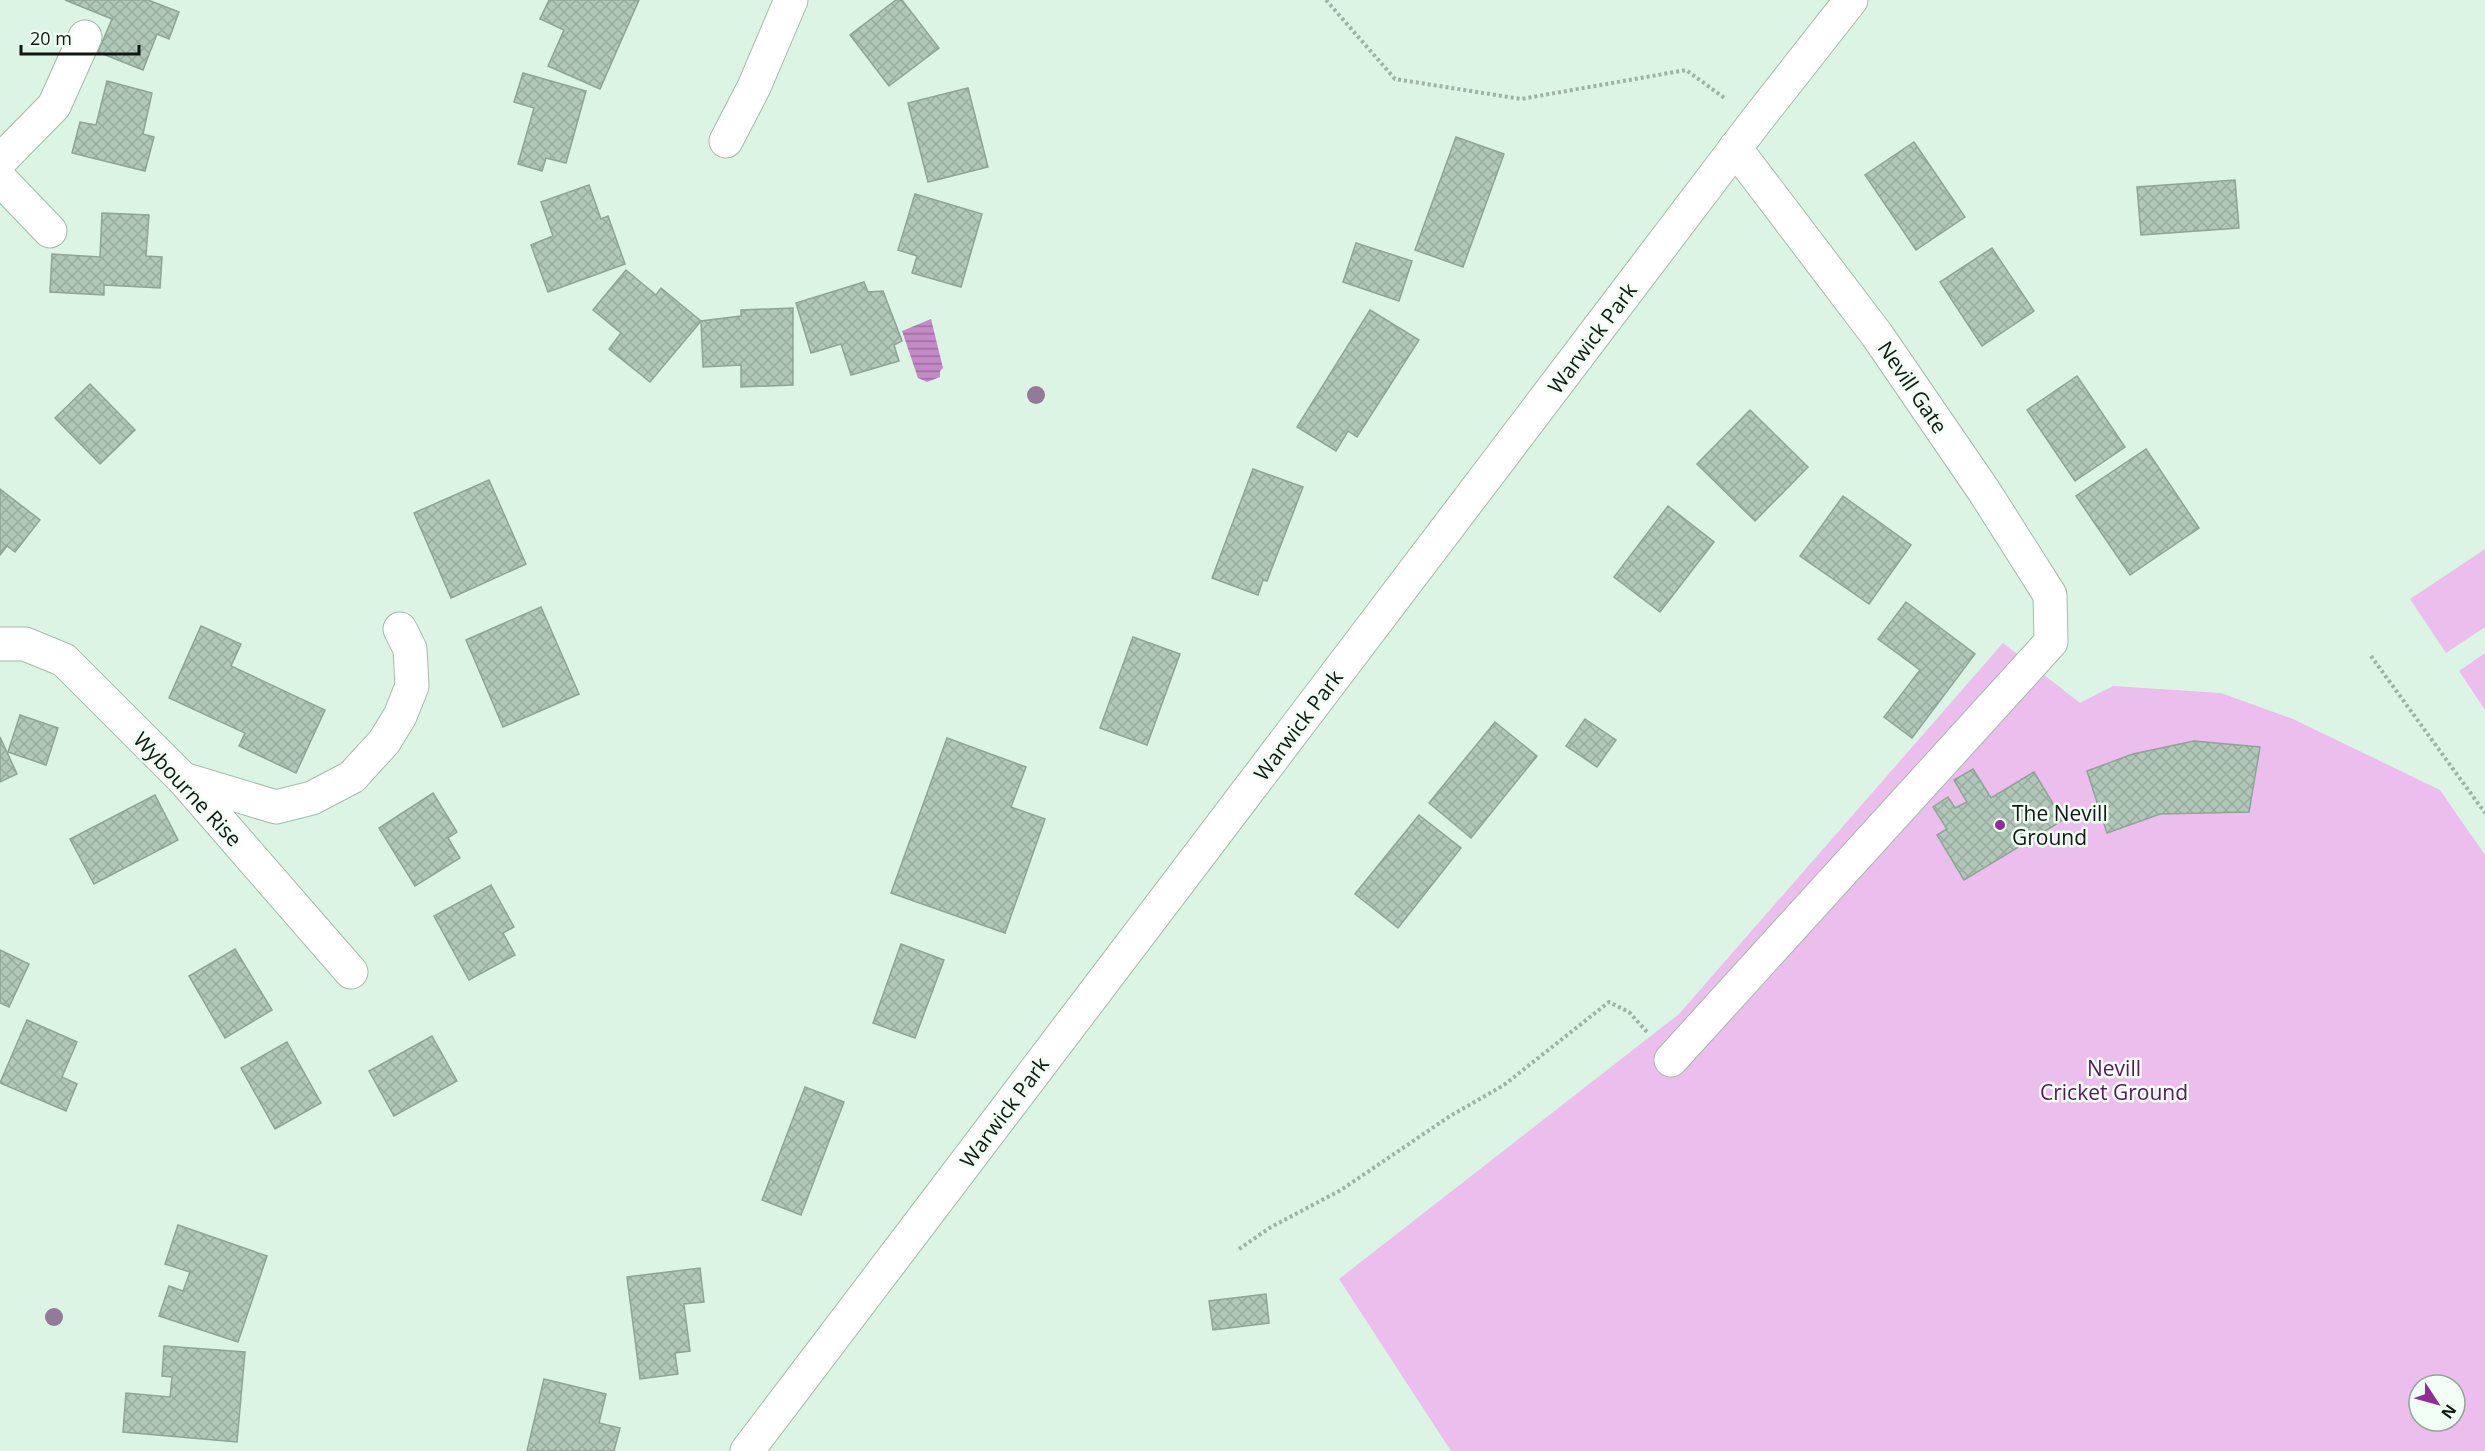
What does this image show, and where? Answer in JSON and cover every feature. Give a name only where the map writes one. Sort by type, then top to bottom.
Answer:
[{"type":"street","points":[[726,141],[754,87],[791,0]]},
{"type":"street","name":"Warwick Park","points":[[747,1451],[1735,148],[1851,0]]},
{"type":"street","points":[[0,160],[54,106],[85,37]]},
{"type":"street","name":"Nevill Gate","points":[[1671,1060],[2051,642],[2050,596],[2002,520],[1877,335],[1735,148]]},
{"type":"street","points":[[0,178],[50,231]]},
{"type":"street","points":[[183,779],[276,807],[312,798],[352,777],[384,742],[400,716],[412,686],[410,649],[400,629]]},
{"type":"street","name":"Wybourne Rise","points":[[0,644],[25,644],[64,660],[183,779],[351,972]]},
{"type":"path","points":[[1326,0],[1395,79],[1521,99],[1686,70],[1756,121]]},
{"type":"path","points":[[2371,656],[2485,813]]},
{"type":"path","points":[[1239,1249],[1271,1227],[1341,1190],[1450,1116],[1504,1085],[1608,1002],[1629,1012],[1671,1060]]},
{"type":"green space","points":[[2485,549],[2485,627],[2446,653],[2410,599]]},
{"type":"green space","name":"Nevill Cricket Ground","points":[[2003,643],[2080,703],[2113,686],[2221,693],[2293,719],[2440,790],[2485,855],[2485,1451],[1451,1451],[1339,1279],[1679,1014]]},
{"type":"green space","points":[[2485,653],[2485,710],[2459,671]]},
{"type":"shaded area","points":[[931,319],[943,368],[940,371],[940,377],[927,382],[918,378],[902,331]]},
{"type":"building","points":[[65,0],[148,0],[179,12],[169,39],[157,34],[143,70],[98,52],[112,19]]},
{"type":"building","points":[[549,0],[639,0],[600,89],[548,66],[564,30],[540,19]]},
{"type":"building","points":[[896,0],[902,0],[939,48],[889,86],[850,35]]},
{"type":"building","points":[[523,73],[586,91],[566,163],[546,158],[542,171],[518,164],[534,108],[514,102]]},
{"type":"building","points":[[107,81],[152,93],[143,134],[154,137],[145,171],[72,153],[80,122],[96,125]]},
{"type":"building","points":[[968,88],[988,167],[928,182],[908,103]]},
{"type":"building","points":[[1456,137],[1504,154],[1463,267],[1415,250]]},
{"type":"building","points":[[1914,142],[1965,217],[1916,250],[1865,175]]},
{"type":"building","points":[[2235,180],[2239,228],[2141,235],[2137,187]]},
{"type":"building","points":[[589,185],[601,219],[608,216],[625,264],[548,292],[531,245],[553,236],[541,202]]},
{"type":"building","points":[[915,194],[982,214],[961,287],[912,273],[917,256],[898,250]]},
{"type":"building","points":[[102,213],[149,215],[146,256],[162,257],[160,288],[104,285],[104,295],[50,292],[52,254],[100,257]]},
{"type":"building","points":[[1356,243],[1412,261],[1399,301],[1343,282]]},
{"type":"building","points":[[1992,248],[2034,311],[1982,346],[1940,282]]},
{"type":"building","points":[[626,270],[656,295],[661,288],[701,321],[650,382],[609,349],[621,333],[593,310]]},
{"type":"building","points":[[864,282],[868,292],[883,291],[902,341],[894,345],[899,361],[851,375],[841,344],[811,353],[796,303]]},
{"type":"building","points":[[793,308],[793,385],[741,387],[741,365],[703,367],[701,321],[741,316],[741,310]]},
{"type":"building","points":[[1370,310],[1419,340],[1357,437],[1348,431],[1336,451],[1297,427]]},
{"type":"building","points":[[2077,376],[2125,447],[2075,481],[2027,410]]},
{"type":"building","points":[[90,384],[135,430],[100,464],[55,418]]},
{"type":"building","points":[[1750,410],[1808,467],[1755,521],[1697,464]]},
{"type":"building","points":[[2146,449],[2199,528],[2130,575],[2076,496]]},
{"type":"building","points":[[1253,469],[1303,487],[1267,581],[1263,580],[1258,595],[1212,578]]},
{"type":"building","points":[[489,480],[526,564],[451,598],[414,513]]},
{"type":"building","points":[[0,489],[40,520],[15,552],[7,546],[0,555]]},
{"type":"building","points":[[1843,496],[1911,545],[1869,604],[1800,556]]},
{"type":"building","points":[[1668,506],[1714,542],[1660,612],[1614,577]]},
{"type":"building","points":[[1906,602],[1975,654],[1912,738],[1884,717],[1920,670],[1878,639]]},
{"type":"building","points":[[541,607],[579,694],[503,727],[466,640]]},
{"type":"building","points":[[201,626],[241,644],[231,666],[325,710],[296,773],[239,746],[245,733],[169,698]]},
{"type":"building","points":[[1133,637],[1180,654],[1147,745],[1100,728]]},
{"type":"building","points":[[20,715],[58,728],[46,765],[8,752]]},
{"type":"building","points":[[1585,719],[1616,740],[1597,767],[1566,746]]},
{"type":"building","points":[[1495,722],[1537,756],[1471,838],[1429,803]]},
{"type":"building","points":[[0,737],[17,774],[0,782]]},
{"type":"building","points":[[947,738],[1026,767],[1011,807],[1045,819],[1005,933],[891,893]]},
{"type":"building","points":[[2194,741],[2260,747],[2249,812],[2160,814],[2107,833],[2087,771],[2133,754]]},
{"type":"building","name":"The Nevill Ground","points":[[1973,769],[1991,798],[2034,772],[2063,820],[1964,880],[1937,835],[1947,829],[1933,807],[1948,797],[1955,808],[1967,802],[1954,780]]},
{"type":"building","points":[[433,793],[457,832],[448,838],[460,858],[415,886],[379,828]]},
{"type":"building","points":[[155,795],[178,840],[94,884],[70,839]]},
{"type":"building","points":[[1419,815],[1461,848],[1398,928],[1355,894]]},
{"type":"building","points":[[491,885],[514,927],[503,933],[515,955],[469,980],[434,916]]},
{"type":"building","points":[[901,944],[944,960],[915,1038],[873,1023]]},
{"type":"building","points":[[235,949],[272,1010],[225,1038],[189,976]]},
{"type":"building","points":[[0,950],[29,964],[9,1007],[0,1003]]},
{"type":"building","points":[[27,1020],[77,1042],[62,1077],[77,1084],[66,1111],[0,1083]]},
{"type":"building","points":[[432,1036],[457,1081],[394,1116],[369,1071]]},
{"type":"building","points":[[287,1042],[321,1103],[275,1129],[241,1068]]},
{"type":"building","points":[[805,1087],[844,1102],[801,1215],[762,1200]]},
{"type":"building","points":[[178,1225],[267,1256],[238,1342],[159,1316],[169,1286],[183,1291],[190,1272],[165,1264]]},
{"type":"building","points":[[700,1268],[704,1302],[684,1304],[690,1351],[675,1353],[678,1374],[640,1379],[627,1277]]},
{"type":"building","points":[[1266,1294],[1269,1323],[1213,1330],[1209,1301]]},
{"type":"building","points":[[164,1346],[245,1352],[237,1442],[123,1432],[126,1393],[170,1397],[172,1377],[162,1376]]},
{"type":"building","points":[[544,1379],[606,1394],[599,1423],[620,1428],[614,1451],[527,1451]]},
{"type":"place","name":"The Nevill Ground","points":[[2000,825]]}]
